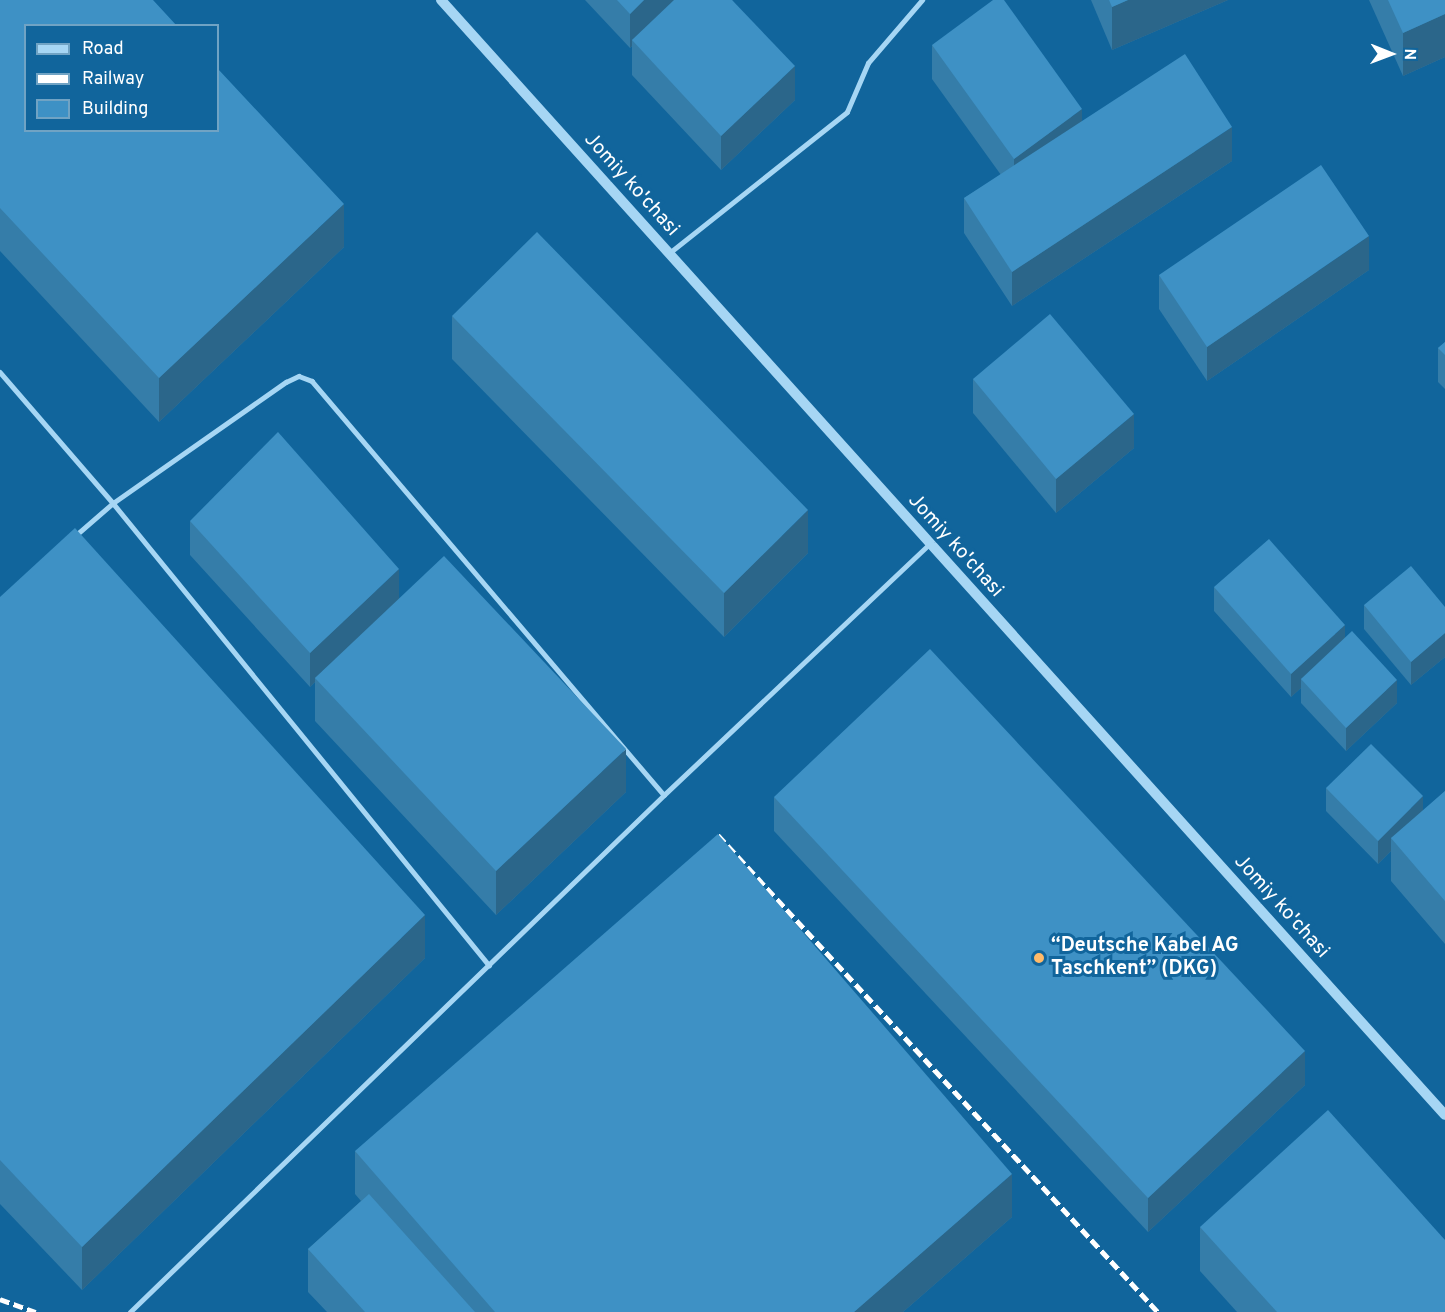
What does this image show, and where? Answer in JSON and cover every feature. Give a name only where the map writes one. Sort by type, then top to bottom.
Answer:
[{"type":"street","name":"Jomiy ko'chasi","points":[[441,0],[1445,1115]]},
{"type":"lane","points":[[668,254],[848,112],[868,63],[921,0]]},
{"type":"lane","points":[[0,372],[113,503],[489,965]]},
{"type":"lane","points":[[69,540],[113,503],[286,382],[299,376],[312,381],[664,795]]},
{"type":"lane","points":[[130,1312],[664,795],[929,544]]},
{"type":"building","points":[[0,0],[153,0],[175,24],[24,24],[24,132],[219,132],[219,70],[344,204],[159,378],[0,208]]},
{"type":"building","points":[[617,0],[644,0],[630,14]]},
{"type":"building","points":[[674,0],[732,0],[795,66],[721,136],[632,40]]},
{"type":"building","points":[[993,0],[1004,0],[1082,109],[1014,159],[932,45]]},
{"type":"building","points":[[1109,0],[1128,0],[1112,7]]},
{"type":"building","points":[[1388,0],[1445,0],[1445,14],[1403,33]]},
{"type":"building","points":[[1185,54],[1232,127],[1012,272],[964,198]]},
{"type":"building","points":[[1321,165],[1369,236],[1207,347],[1159,275]]},
{"type":"building","points":[[537,232],[808,510],[724,593],[452,316]]},
{"type":"building","points":[[1050,314],[1134,414],[1056,479],[973,379]]},
{"type":"building","points":[[1445,342],[1445,355],[1438,348]]},
{"type":"building","points":[[278,432],[399,569],[310,653],[190,521]]},
{"type":"building","points":[[75,528],[425,915],[82,1247],[0,1160],[0,597]]},
{"type":"building","points":[[1269,539],[1345,625],[1291,674],[1214,587]]},
{"type":"building","points":[[444,556],[626,749],[496,871],[315,678]]},
{"type":"building","points":[[1411,566],[1445,607],[1445,633],[1411,662],[1364,605]]},
{"type":"building","points":[[1352,631],[1397,680],[1346,728],[1301,679]]},
{"type":"building","name":"“Deutsche Kabel AG Taschkent” (DKG)","points":[[930,649],[1305,1051],[1148,1198],[774,797]]},
{"type":"building","points":[[1371,744],[1423,796],[1378,841],[1326,788]]},
{"type":"building","points":[[1445,791],[1445,901],[1391,838]]},
{"type":"building","points":[[718,834],[1012,1174],[854,1312],[495,1312],[355,1151]]},
{"type":"building","points":[[1328,1110],[1445,1240],[1445,1312],[1277,1312],[1200,1227]]},
{"type":"building","points":[[369,1194],[475,1312],[365,1312],[308,1249]]},
{"type":"railway","points":[[718,835],[1158,1312]]},
{"type":"railway","points":[[0,1299],[36,1312]]},
{"type":"place","name":"“Deutsche Kabel AG Taschkent” (DKG)","points":[[1039,958]]}]
